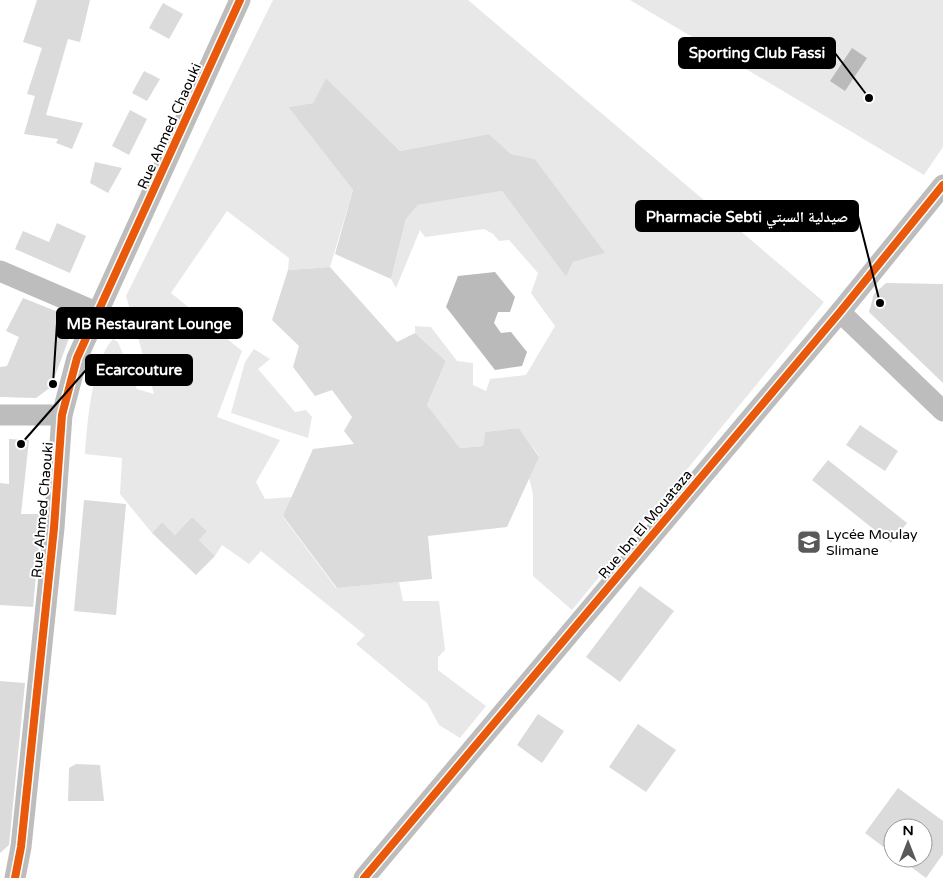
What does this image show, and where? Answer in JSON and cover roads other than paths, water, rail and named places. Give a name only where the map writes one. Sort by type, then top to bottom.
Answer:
[{"type":"street","name":"Rue Ahmed Chaouki","points":[[15,878],[22,841],[54,528],[62,415],[78,358],[240,0]]},
{"type":"street","name":"Rue Ibn El Mouataza","points":[[364,878],[840,312],[942,187]]},
{"type":"street","points":[[0,271],[98,313]]},
{"type":"street","points":[[840,312],[943,411]]},
{"type":"street","points":[[0,415],[62,415]]},
{"type":"street","name":"Rue Ahmed Chaouki","points":[[0,876],[22,841]]},
{"type":"street","points":[[22,841],[27,847],[29,878]]},
{"type":"place","name":"Sporting Club Fassi","points":[[869,98]]},
{"type":"place","name":"Pharmacie Sebti صيدلية السبتي","points":[[880,303]]},
{"type":"place","name":"MB Restaurant Lounge","points":[[53,384]]},
{"type":"place","name":"Ecarcouture","points":[[21,444]]},
{"type":"place","name":"Lycée Moulay Slimane","points":[[809,542]]}]
